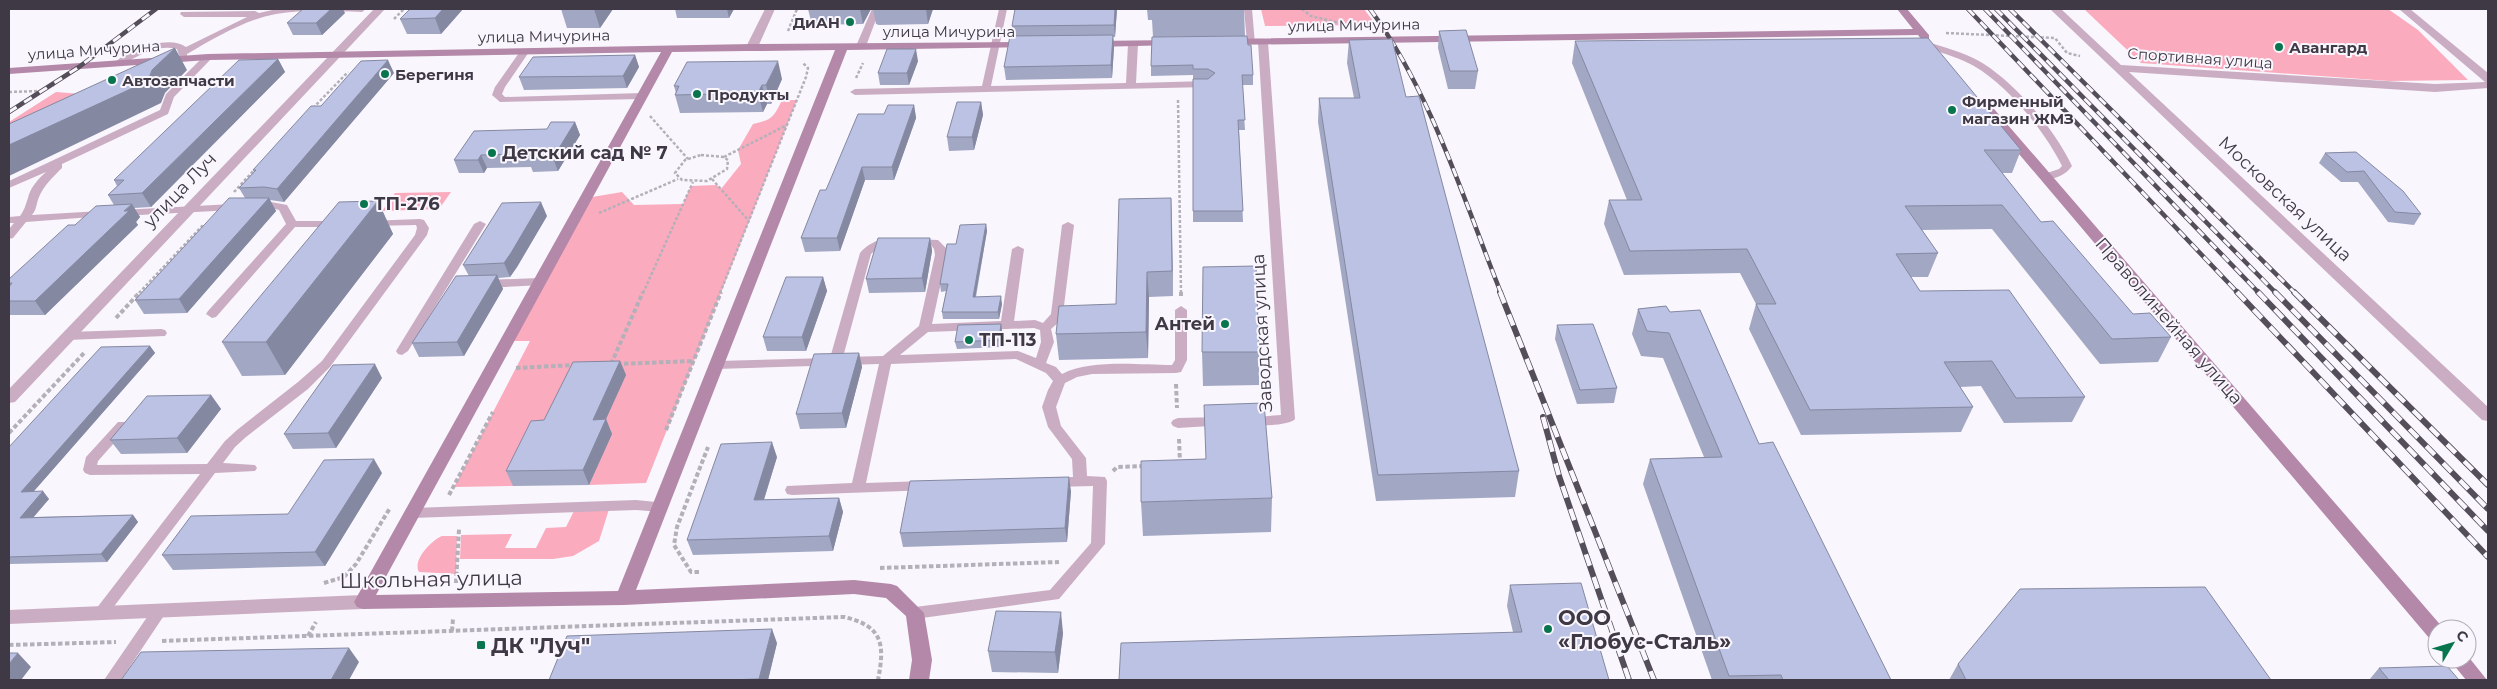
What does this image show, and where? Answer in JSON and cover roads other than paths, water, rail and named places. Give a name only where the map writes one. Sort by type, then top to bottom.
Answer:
[{"type":"main road","points":[[1902,9],[1946,62]]},
{"type":"main road","name":"улица Мичурина","points":[[1212,42],[1921,32]]},
{"type":"main road","points":[[1084,44],[1182,43]]},
{"type":"main road","name":"улица Мичурина","points":[[9,71],[119,63],[184,55],[208,57],[752,47],[1044,45]]},
{"type":"main road","points":[[624,598],[842,47]]},
{"type":"main road","points":[[363,602],[668,49]]},
{"type":"main road","name":"Праволинейная улица","points":[[1978,98],[2427,622]]},
{"type":"main road","name":"Школьная улица","points":[[363,602],[624,598],[854,587],[891,591],[915,614]]},
{"type":"main road","points":[[915,614],[922,660],[919,680]]},
{"type":"main road","points":[[2468,669],[2477,680]]},
{"type":"street","name":"улица Луч","points":[[9,398],[380,9]]},
{"type":"street","points":[[752,47],[770,9]]},
{"type":"street","name":"Московская улица","points":[[2055,9],[2488,416]]},
{"type":"street","points":[[2404,9],[2488,78]]},
{"type":"street","name":"Спортивная улица","points":[[2118,68],[2435,88],[2488,85]]},
{"type":"street","name":"Школьная улица","points":[[9,617],[363,602]]},
{"type":"lane","points":[[184,55],[244,21],[265,14],[284,10],[362,9]]},
{"type":"lane","points":[[861,46],[876,9]]},
{"type":"lane","points":[[986,88],[1003,9]]},
{"type":"lane","points":[[1248,9],[1257,42]]},
{"type":"lane","points":[[184,14],[265,14]]},
{"type":"lane","name":"Заводская улица","points":[[1178,423],[1288,419],[1257,42]]},
{"type":"lane","points":[[1131,85],[1133,44]]},
{"type":"lane","points":[[1934,48],[1973,61],[1995,75],[2054,142],[2067,166],[2063,171],[2045,177]]},
{"type":"lane","points":[[524,52],[500,87],[497,95],[503,100],[642,96]]},
{"type":"lane","points":[[9,185],[164,112],[169,96],[208,57]]},
{"type":"lane","points":[[853,88],[1208,84]]},
{"type":"lane","points":[[9,236],[32,208],[33,198],[42,181],[69,157]]},
{"type":"lane","points":[[9,220],[271,205],[283,207],[292,224]]},
{"type":"lane","points":[[101,613],[230,444],[254,422],[309,382],[326,364],[421,235],[423,228],[420,222],[292,224],[212,314]]},
{"type":"lane","points":[[402,351],[448,284],[480,224]]},
{"type":"lane","points":[[1045,328],[1055,319],[1057,314],[1068,225]]},
{"type":"lane","points":[[835,362],[866,253],[872,247],[883,243],[934,242],[940,248],[941,255],[925,328]]},
{"type":"lane","points":[[1007,325],[1018,249]]},
{"type":"lane","points":[[473,284],[540,282]]},
{"type":"lane","points":[[1080,481],[1079,458],[1055,427],[1049,407],[1054,390],[1060,380],[1074,373],[1092,370],[1176,369],[1180,360],[1181,310]]},
{"type":"lane","points":[[858,488],[886,360],[925,328],[1034,324],[1045,328],[1048,336],[1048,344],[1039,364]]},
{"type":"lane","points":[[68,336],[161,333]]},
{"type":"lane","points":[[717,365],[1018,355],[1051,370],[1060,380]]},
{"type":"lane","points":[[123,424],[91,460],[90,470],[250,468]]},
{"type":"lane","points":[[915,614],[1054,595],[1098,544],[1100,480],[1041,482]]},
{"type":"lane","points":[[792,490],[944,485]]},
{"type":"lane","points":[[413,513],[636,505],[660,506]]},
{"type":"lane","points":[[112,680],[159,611]]},
{"type":"railway","points":[[9,112],[79,67],[156,9]]},
{"type":"railway","points":[[1370,9],[1392,41],[1428,110],[1459,183],[1501,293]]},
{"type":"railway","points":[[1968,9],[2238,293]]},
{"type":"railway","points":[[1985,9],[2259,293]]},
{"type":"railway","points":[[1996,9],[2276,293]]},
{"type":"railway","points":[[2010,9],[2295,293]]},
{"type":"railway","points":[[1500,292],[1654,680]]},
{"type":"railway","points":[[2237,292],[2488,557]]},
{"type":"railway","points":[[2258,292],[2488,531]]},
{"type":"railway","points":[[2275,292],[2488,509]]},
{"type":"railway","points":[[2294,292],[2488,485]]},
{"type":"railway","points":[[1543,417],[1559,476],[1629,680]]},
{"type":"place","name":"ДиАН","points":[[850,22]]},
{"type":"place","name":"Авангард","points":[[2279,47]]},
{"type":"place","name":"Берегиня","points":[[385,74]]},
{"type":"place","name":"Автозапчасти","points":[[112,80]]},
{"type":"place","name":"Продукты","points":[[697,94]]},
{"type":"place","name":"Фирменный магазин ЖМЗ","points":[[1952,110]]},
{"type":"place","name":"Детский сад № 7","points":[[492,153]]},
{"type":"place","name":"ТП-276","points":[[364,204]]},
{"type":"place","name":"Антей","points":[[1225,324]]},
{"type":"place","name":"ТП-113","points":[[969,340]]},
{"type":"place","name":"ООО «Глобус-Сталь»","points":[[1548,629]]},
{"type":"place","name":"ДК \"Луч\"","points":[[481,645]]}]
